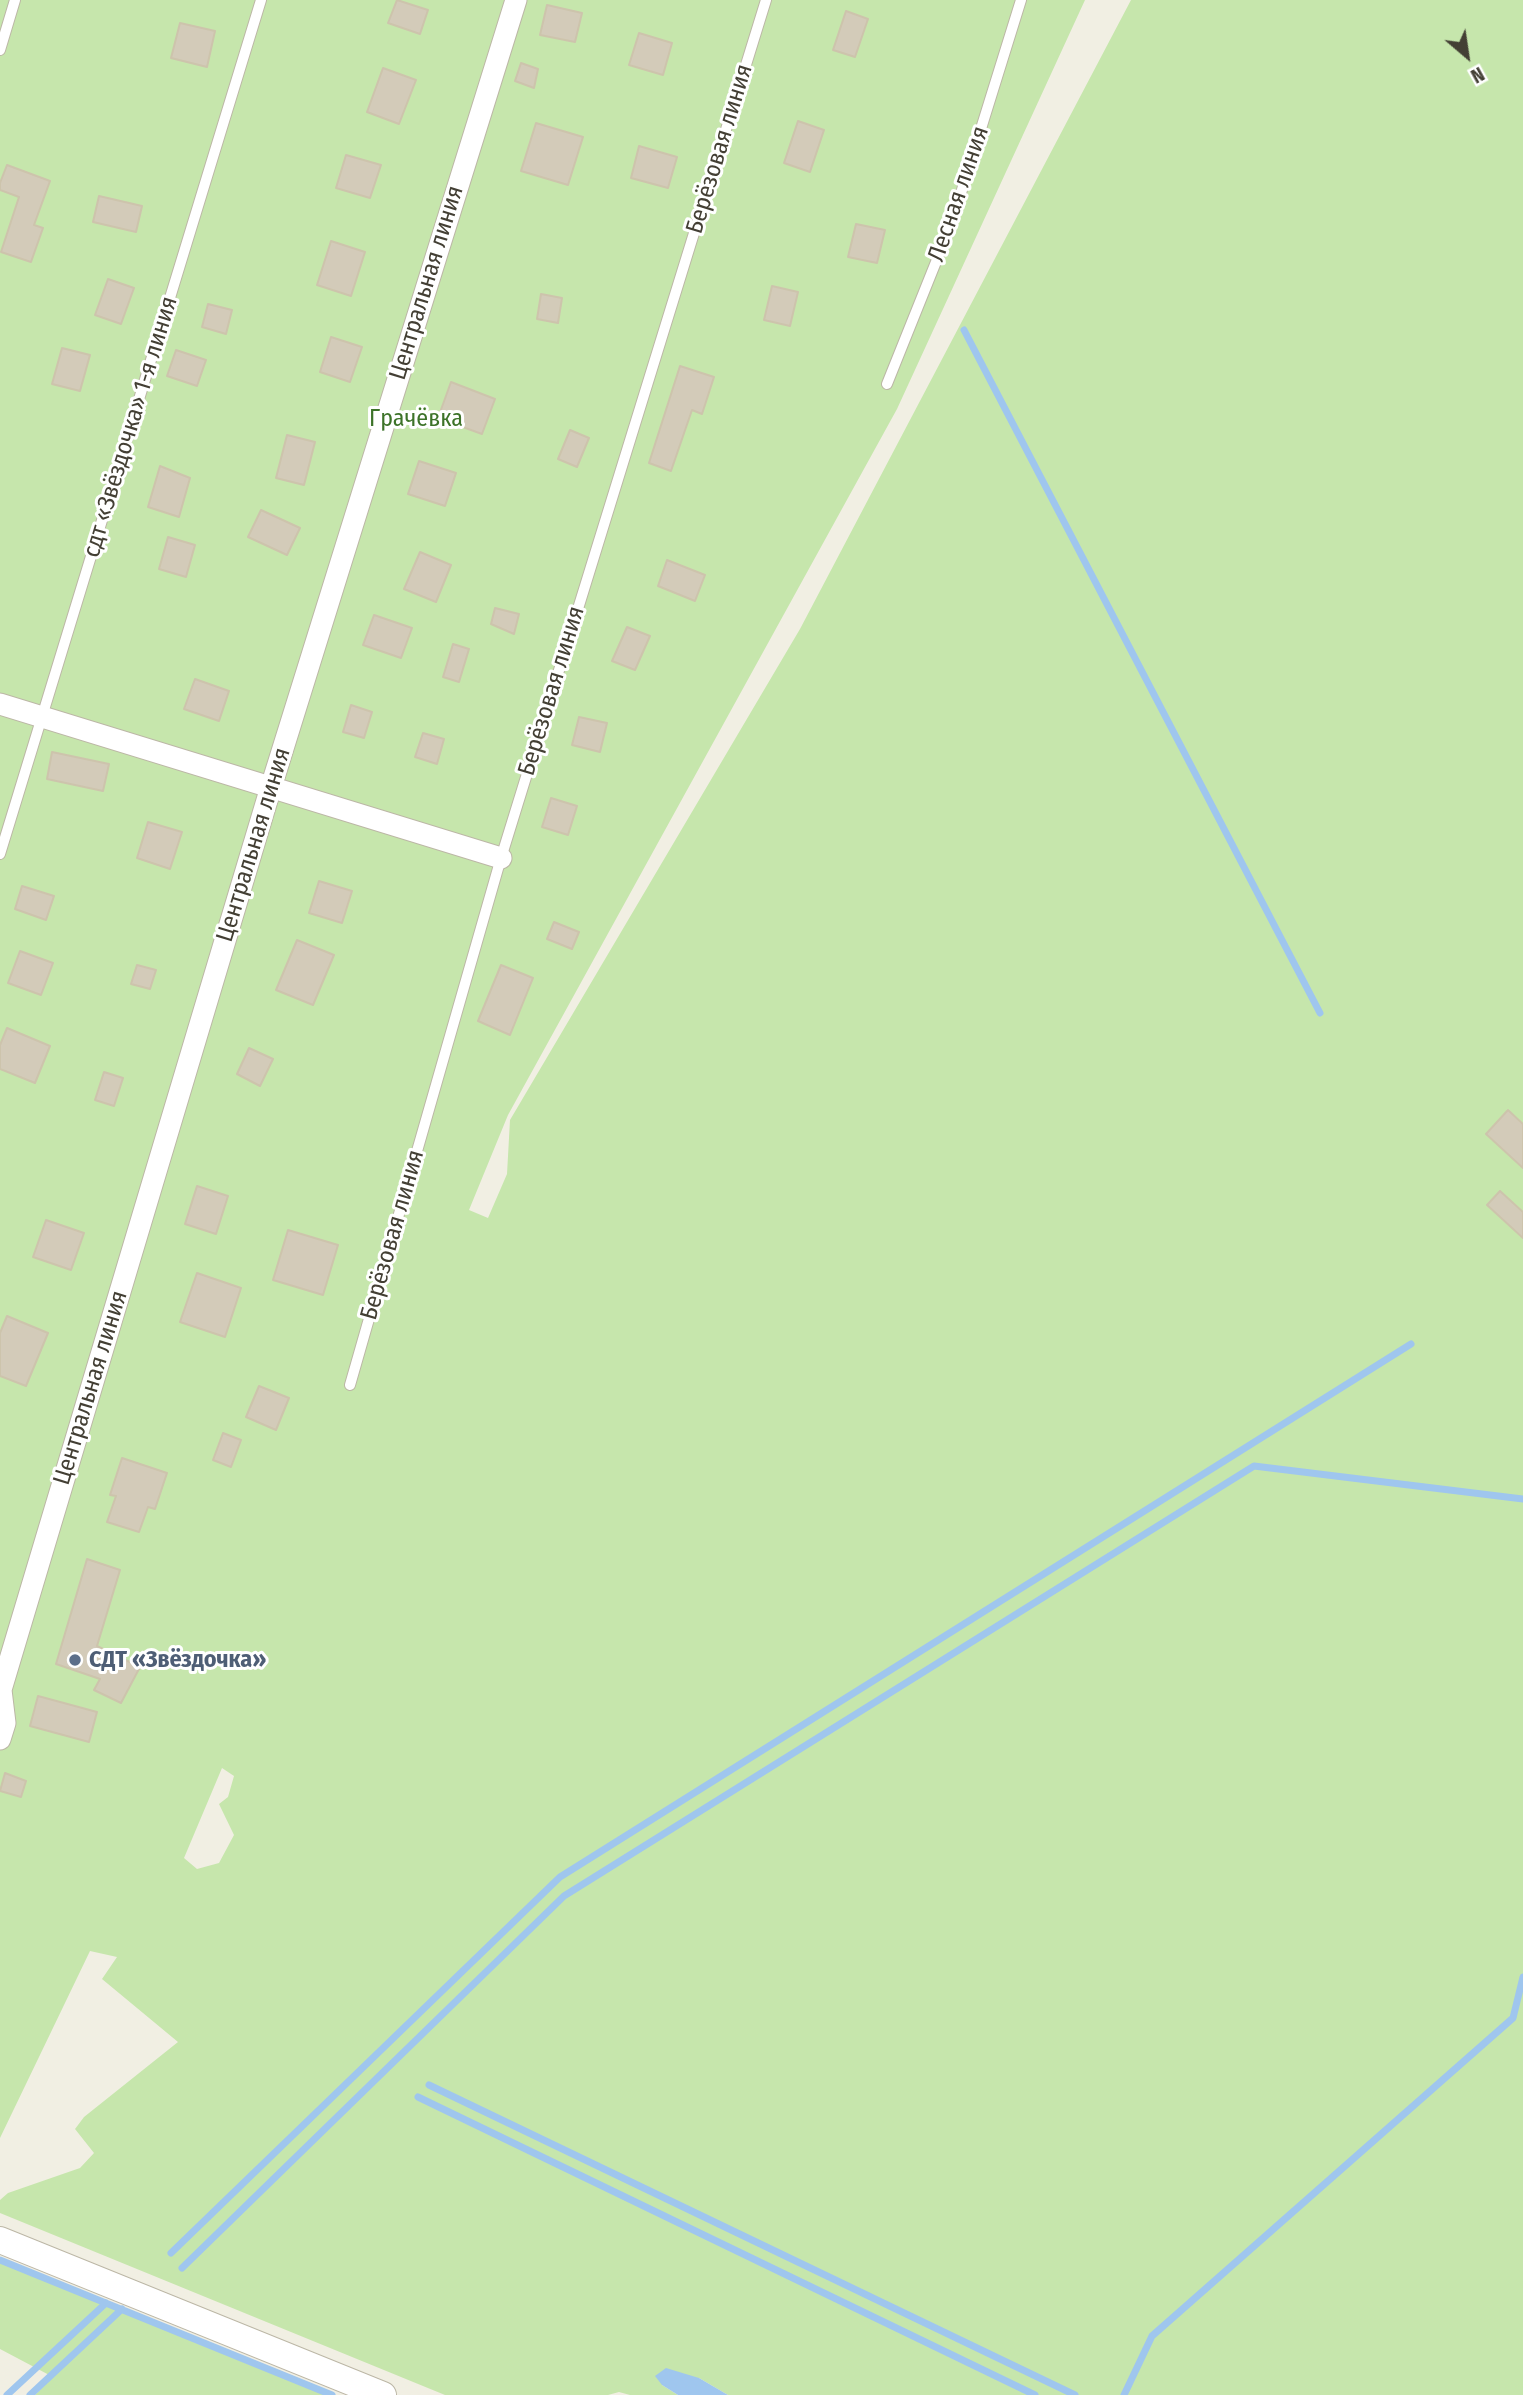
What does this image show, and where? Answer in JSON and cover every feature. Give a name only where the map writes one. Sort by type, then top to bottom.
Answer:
[{"type":"street","name":"Центральная линия","points":[[1,1691],[271,787],[516,0]]},
{"type":"street","points":[[0,704],[501,858]]},
{"type":"street","points":[[0,1739],[5,1723],[1,1691]]},
{"type":"street","points":[[0,2240],[383,2395]]},
{"type":"lane","points":[[0,50],[15,0]]},
{"type":"lane","name":"сдт «Звёздочка» 1-я линия","points":[[0,854],[261,0]]},
{"type":"lane","name":"Берёзовая линия","points":[[350,1385],[501,858],[766,0]]},
{"type":"lane","name":"Лесная линия","points":[[887,384],[952,222],[1021,0]]},
{"type":"green space","name":"Грачёвка","points":[[0,0],[1085,0],[897,409],[508,1115],[469,1210],[488,1218],[507,1174],[510,1120],[800,629],[1131,0],[1523,0],[1523,2395],[728,2395],[699,2378],[662,2385],[678,2395],[630,2395],[619,2392],[608,2395],[445,2395],[0,2213],[0,2200],[8,2193],[80,2168],[94,2153],[75,2129],[84,2117],[178,2042],[102,1979],[117,1957],[90,1951],[0,2138]],"holes":[[[222,1768],[234,1776],[228,1797],[219,1804],[234,1835],[219,1863],[197,1869],[184,1858]]]},
{"type":"green space","points":[[0,2261],[326,2395],[35,2395],[53,2377],[0,2349]]},
{"type":"water","points":[[666,2368],[699,2378],[728,2395],[678,2395],[662,2385],[655,2376]]},
{"type":"building","points":[[397,0],[428,10],[420,34],[388,23]]},
{"type":"building","points":[[547,5],[582,13],[575,42],[540,35]]},
{"type":"building","points":[[846,11],[868,19],[855,57],[833,50]]},
{"type":"building","points":[[180,23],[215,31],[207,67],[171,58]]},
{"type":"building","points":[[639,33],[672,43],[663,75],[629,65]]},
{"type":"building","points":[[521,63],[538,69],[534,88],[515,81]]},
{"type":"building","points":[[383,68],[416,80],[399,124],[367,112]]},
{"type":"building","points":[[798,121],[824,130],[810,172],[784,163]]},
{"type":"building","points":[[536,123],[583,137],[568,185],[521,171]]},
{"type":"building","points":[[639,146],[677,157],[668,188],[631,178]]},
{"type":"building","points":[[346,155],[381,165],[370,198],[336,188]]},
{"type":"building","points":[[7,165],[50,181],[34,225],[43,228],[31,262],[1,252],[19,197],[0,190]]},
{"type":"building","points":[[99,196],[142,206],[136,232],[93,222]]},
{"type":"building","points":[[856,224],[885,230],[877,263],[848,257]]},
{"type":"building","points":[[331,241],[365,252],[351,296],[317,285]]},
{"type":"building","points":[[108,279],[134,288],[121,324],[95,315]]},
{"type":"building","points":[[772,286],[798,292],[790,326],[764,320]]},
{"type":"building","points":[[541,294],[562,298],[558,323],[537,319]]},
{"type":"building","points":[[208,304],[232,310],[226,334],[202,327]]},
{"type":"building","points":[[331,337],[362,347],[350,382],[320,372]]},
{"type":"building","points":[[62,348],[90,355],[80,391],[52,384]]},
{"type":"building","points":[[176,350],[206,360],[197,386],[167,376]]},
{"type":"building","points":[[680,366],[714,377],[702,414],[692,410],[671,471],[649,463]]},
{"type":"building","points":[[451,382],[495,399],[482,434],[438,418]]},
{"type":"building","points":[[570,430],[589,438],[577,467],[558,459]]},
{"type":"building","points":[[287,435],[315,442],[304,485],[276,478]]},
{"type":"building","points":[[419,461],[456,473],[445,506],[408,494]]},
{"type":"building","points":[[160,466],[190,478],[179,517],[148,507]]},
{"type":"building","points":[[261,510],[300,528],[287,555],[248,537]]},
{"type":"building","points":[[168,537],[195,545],[186,577],[159,569]]},
{"type":"building","points":[[420,552],[451,565],[436,602],[404,589]]},
{"type":"building","points":[[667,560],[705,575],[695,601],[658,586]]},
{"type":"building","points":[[495,608],[519,614],[514,634],[491,624]]},
{"type":"building","points":[[374,615],[412,628],[401,658],[363,645]]},
{"type":"building","points":[[627,627],[650,636],[635,670],[612,661]]},
{"type":"building","points":[[453,644],[469,649],[459,682],[443,677]]},
{"type":"building","points":[[195,679],[229,691],[219,721],[184,709]]},
{"type":"building","points":[[351,705],[372,712],[364,738],[343,732]]},
{"type":"building","points":[[579,717],[607,723],[600,752],[572,745]]},
{"type":"building","points":[[423,733],[444,739],[437,764],[415,757]]},
{"type":"building","points":[[52,752],[109,764],[103,791],[47,779]]},
{"type":"building","points":[[551,798],[577,806],[568,835],[542,827]]},
{"type":"building","points":[[148,822],[182,832],[170,869],[137,858]]},
{"type":"building","points":[[319,881],[352,891],[342,923],[309,913]]},
{"type":"building","points":[[22,886],[54,896],[46,920],[15,909]]},
{"type":"building","points":[[554,922],[579,932],[572,949],[547,939]]},
{"type":"building","points":[[297,940],[334,955],[313,1005],[276,990]]},
{"type":"building","points":[[20,951],[53,963],[41,995],[8,983]]},
{"type":"building","points":[[137,965],[156,970],[150,989],[131,984]]},
{"type":"building","points":[[501,965],[533,978],[510,1035],[478,1021]]},
{"type":"building","points":[[7,1028],[50,1046],[35,1083],[0,1069],[0,1045]]},
{"type":"building","points":[[249,1048],[273,1059],[260,1086],[237,1074]]},
{"type":"building","points":[[104,1072],[123,1078],[114,1106],[95,1100]]},
{"type":"building","points":[[1508,1110],[1523,1124],[1523,1168],[1486,1134]]},
{"type":"building","points":[[197,1186],[228,1196],[216,1234],[185,1224]]},
{"type":"building","points":[[1500,1191],[1523,1212],[1523,1238],[1487,1205]]},
{"type":"building","points":[[46,1220],[84,1233],[71,1270],[33,1257]]},
{"type":"building","points":[[288,1230],[338,1245],[323,1295],[273,1280]]},
{"type":"building","points":[[197,1273],[241,1288],[225,1337],[180,1322]]},
{"type":"building","points":[[7,1316],[48,1333],[26,1386],[0,1376],[0,1333]]},
{"type":"building","points":[[259,1386],[289,1398],[276,1430],[246,1417]]},
{"type":"building","points":[[223,1433],[241,1440],[231,1467],[213,1460]]},
{"type":"building","points":[[122,1458],[167,1473],[155,1509],[148,1507],[139,1532],[107,1522],[116,1496],[110,1495]]},
{"type":"building","points":[[87,1559],[120,1570],[97,1646],[140,1667],[121,1703],[94,1690],[100,1679],[56,1664]]},
{"type":"building","points":[[38,1696],[97,1712],[89,1742],[30,1726]]},
{"type":"building","points":[[5,1773],[26,1781],[21,1797],[0,1791]]},
{"type":"waterway","points":[[964,330],[1320,1013]]},
{"type":"waterway","points":[[171,2253],[560,1877],[1411,1344]]},
{"type":"waterway","points":[[182,2268],[564,1896],[1254,1466],[1523,1499]]},
{"type":"waterway","points":[[1124,2395],[1152,2336],[1513,2018],[1523,1977]]},
{"type":"waterway","points":[[429,2085],[1075,2395]]},
{"type":"waterway","points":[[418,2097],[1035,2395]]},
{"type":"waterway","points":[[0,2260],[332,2395]]},
{"type":"waterway","points":[[7,2395],[106,2303]]},
{"type":"waterway","points":[[30,2395],[122,2309]]},
{"type":"place","name":"СДТ «Звёздочка»","points":[[75,1660]]}]
